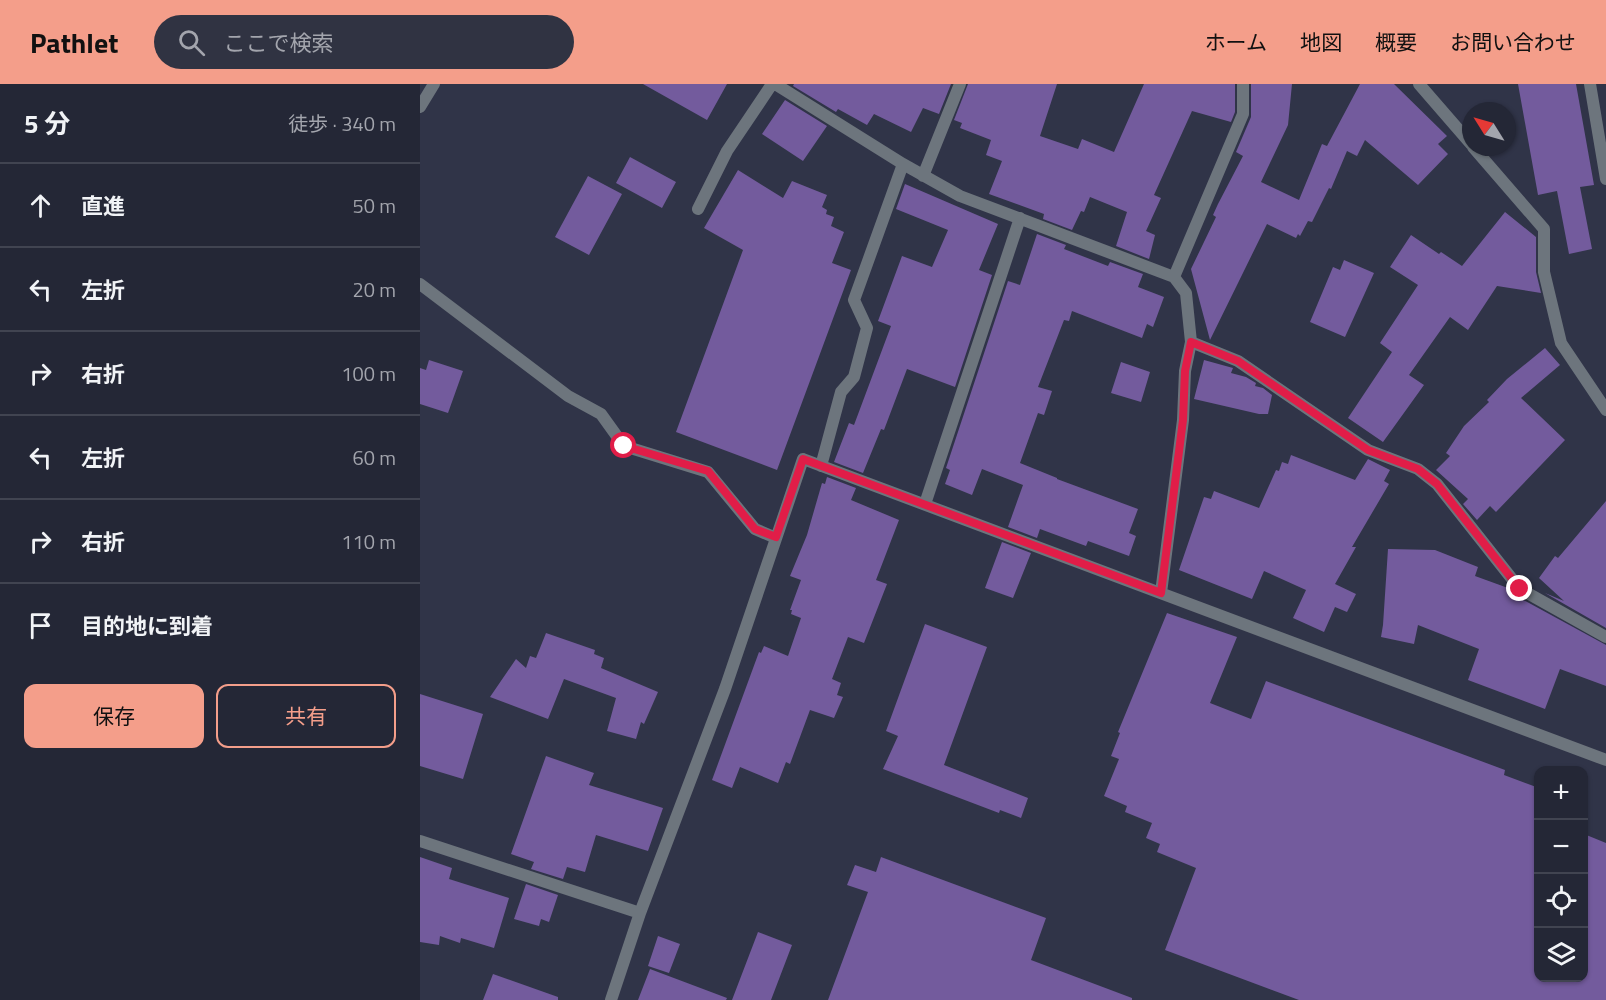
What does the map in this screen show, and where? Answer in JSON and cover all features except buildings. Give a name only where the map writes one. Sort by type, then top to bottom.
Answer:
[{"type":"street","points":[[420,107],[434,84]]},
{"type":"street","points":[[698,209],[727,151],[773,84],[923,176],[960,196],[1174,276],[1186,293],[1191,342],[1185,371],[1183,420],[1161,593]]},
{"type":"street","points":[[923,176],[960,84]]},
{"type":"street","points":[[1174,276],[1243,114],[1243,84]]},
{"type":"street","points":[[1419,84],[1462,134]]},
{"type":"street","points":[[1590,84],[1606,179]]},
{"type":"street","points":[[1481,156],[1544,229],[1544,272],[1561,343],[1606,410]]},
{"type":"street","points":[[821,466],[841,392],[854,377],[867,328],[854,300],[903,164]]},
{"type":"street","points":[[925,504],[1020,218]]},
{"type":"street","points":[[420,284],[568,396],[601,414],[624,446],[708,471],[755,529],[776,537]]},
{"type":"street","points":[[1191,342],[1238,361],[1368,450],[1418,469],[1437,484],[1520,589],[1606,636]]},
{"type":"street","points":[[611,1000],[640,913],[725,689],[803,459],[1606,760]]},
{"type":"street","points":[[420,841],[640,913]]},
{"type":"route","points":[[624,446],[708,471],[755,529],[776,537],[803,459],[1161,593],[1183,420],[1185,371],[1191,342],[1238,361],[1368,450],[1418,469],[1437,484],[1520,589]]}]
